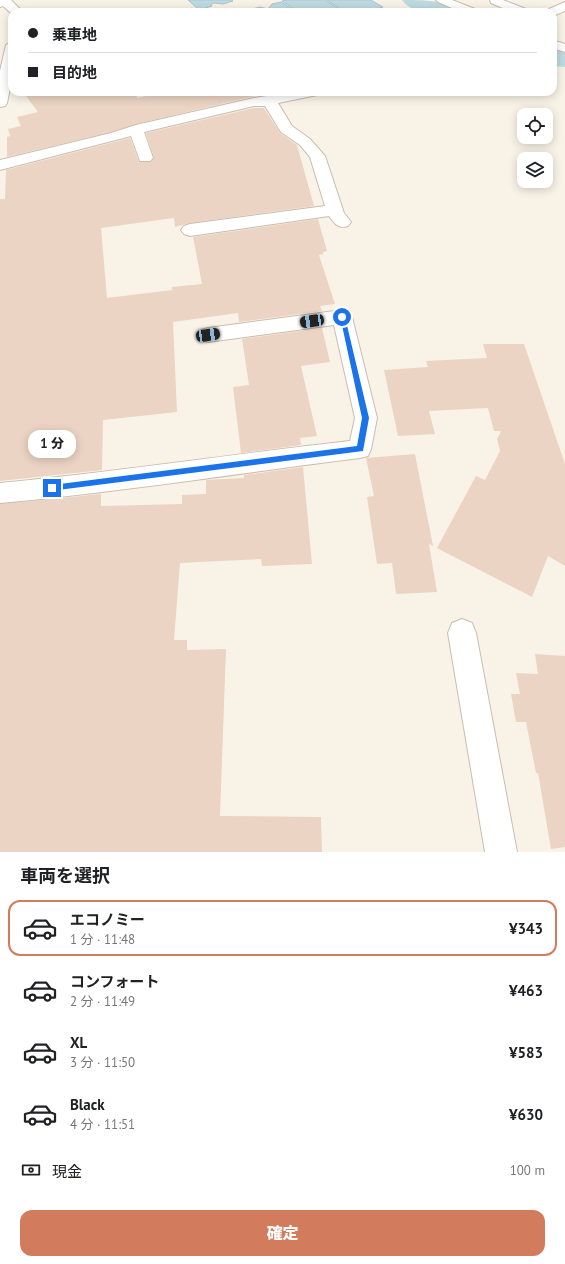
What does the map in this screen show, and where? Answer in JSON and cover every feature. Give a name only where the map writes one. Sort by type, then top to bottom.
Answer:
[{"type":"street","points":[[442,0],[461,8]]},
{"type":"street","points":[[3,1],[12,8]]},
{"type":"street","points":[[495,1],[512,8]]},
{"type":"street","points":[[0,103],[8,65]]},
{"type":"street","points":[[0,165],[116,136],[136,129],[254,102],[270,102],[295,96]]},
{"type":"street","points":[[190,230],[338,216],[324,181],[317,156],[304,142],[286,129],[270,102]]},
{"type":"street","points":[[136,129],[145,158]]},
{"type":"street","points":[[0,493],[66,487],[224,465],[360,449],[366,418],[342,317],[208,335]]},
{"type":"street","points":[[462,633],[501,852]]},
{"type":"water","points":[[188,0],[233,1],[223,4],[214,3],[211,4],[212,6],[206,8],[197,8]]},
{"type":"water","points":[[325,0],[337,8],[292,8],[282,1]]},
{"type":"water","points":[[327,0],[371,0],[383,7],[380,8],[339,8]]},
{"type":"water","points":[[281,2],[290,8],[269,8],[272,4]]},
{"type":"building","points":[[26,96],[137,96],[137,98],[146,96],[255,96],[136,124],[111,132],[7,157],[7,137],[10,136],[8,129],[21,126],[17,117],[38,112]]},
{"type":"building","points":[[254,108],[264,108],[280,133],[297,145],[314,206],[190,223],[175,227],[174,218],[101,228],[107,298],[172,290],[172,287],[202,284],[193,237],[318,219],[327,251],[319,255],[335,304],[320,306],[322,311],[239,322],[238,313],[173,322],[177,412],[103,420],[102,470],[0,481],[0,199],[5,199],[6,170],[130,138],[139,162],[150,162],[154,158],[146,133]]},
{"type":"building","points":[[322,328],[330,362],[301,366],[317,436],[300,438],[301,445],[241,453],[233,387],[249,385],[242,339]]},
{"type":"building","points":[[483,344],[524,344],[565,464],[565,566],[548,556],[532,597],[437,548],[476,476],[485,480],[500,451],[497,439],[501,431],[494,431],[488,408],[429,411],[435,434],[398,436],[384,370],[428,367],[426,361],[487,358]]},
{"type":"building","points":[[415,454],[433,546],[429,544],[437,592],[396,594],[392,563],[377,564],[367,497],[374,496],[366,458]]},
{"type":"building","points":[[303,467],[312,564],[262,566],[261,559],[180,563],[174,640],[187,640],[187,650],[226,649],[220,816],[321,817],[322,852],[0,852],[0,504],[101,494],[101,506],[182,504],[182,495],[206,494],[206,480],[244,478],[244,475]]},
{"type":"building","points":[[535,654],[565,656],[565,847],[551,849],[538,773],[536,773],[526,722],[516,722],[511,694],[520,694],[516,673],[538,674]]},
{"type":"waterway","points":[[418,0],[437,8]]},
{"type":"waterway","points":[[557,56],[565,57]]},
{"type":"route","points":[[52,488],[224,465],[360,449],[366,418],[342,317]]}]
